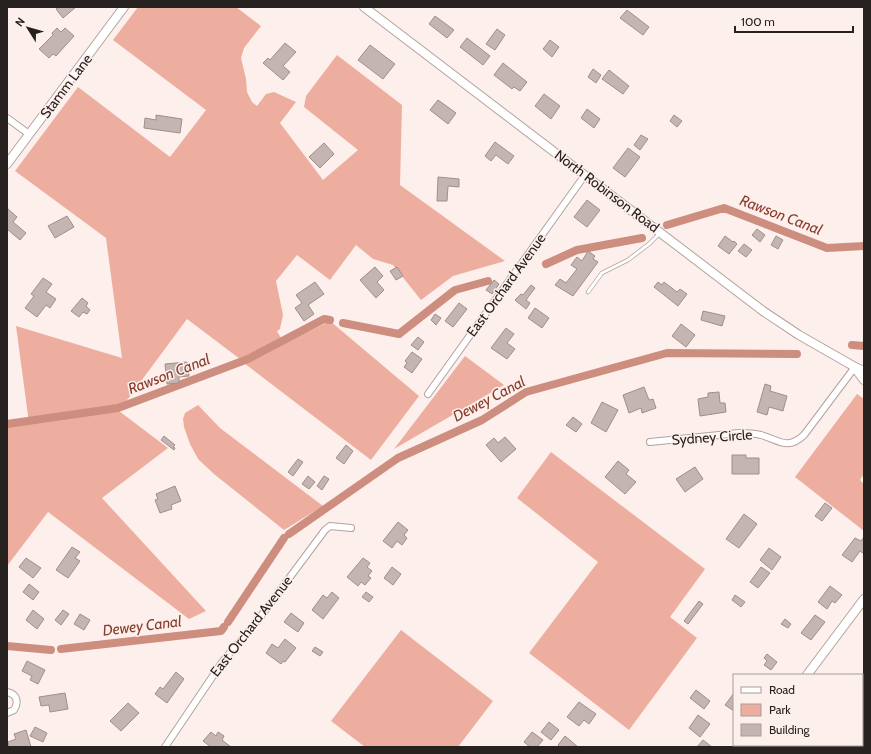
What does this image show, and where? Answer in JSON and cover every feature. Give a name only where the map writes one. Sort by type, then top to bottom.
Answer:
[{"type":"street","name":"Stamm Lane","points":[[7,164],[124,7]]},
{"type":"street","name":"North Robinson Road","points":[[364,7],[763,311],[799,335],[864,371]]},
{"type":"street","points":[[7,118],[29,134]]},
{"type":"street","name":"East Orchard Avenue","points":[[428,394],[586,175]]},
{"type":"street","name":"North Robinson Road","points":[[855,367],[864,380]]},
{"type":"street","name":"Sydney Circle","points":[[650,442],[739,433],[753,433],[762,435],[783,444],[791,444],[799,440],[804,435],[855,367]]},
{"type":"street","name":"East Orchard Avenue","points":[[165,747],[223,661],[258,620],[325,530],[330,526],[351,528]]},
{"type":"street","points":[[809,674],[864,599]]},
{"type":"street","points":[[7,692],[13,695],[17,701],[14,710],[7,713]]},
{"type":"lane","points":[[588,292],[602,273],[628,260],[649,244],[661,232]]},
{"type":"green space","points":[[138,7],[236,7],[261,26],[244,48],[241,58],[246,79],[247,92],[252,102],[257,106],[266,94],[274,92],[296,102],[280,123],[323,180],[358,150],[304,107],[306,96],[337,55],[402,105],[400,185],[505,261],[453,276],[421,300],[393,265],[373,259],[356,245],[330,280],[297,255],[276,281],[283,315],[280,329],[277,331],[281,338],[240,359],[187,319],[119,411],[168,448],[102,498],[206,611],[189,619],[48,512],[7,566],[7,427],[29,423],[16,326],[122,358],[106,238],[15,171],[78,87],[170,157],[206,110],[113,40]]},
{"type":"green space","points":[[330,321],[419,396],[371,460],[244,363]]},
{"type":"green space","points":[[465,356],[504,385],[394,449]]},
{"type":"green space","points":[[857,394],[864,399],[864,474],[860,480],[864,484],[864,531],[795,477]]},
{"type":"green space","points":[[198,405],[220,428],[323,506],[284,530],[214,474],[198,459],[190,444],[184,427],[183,419],[185,413]]},
{"type":"green space","points":[[551,452],[705,569],[670,617],[697,638],[629,730],[529,653],[598,562],[517,498]]},
{"type":"green space","points":[[401,630],[493,701],[458,747],[365,747],[331,721]]},
{"type":"building","points":[[59,7],[76,7],[63,18],[56,9]]},
{"type":"building","points":[[627,10],[649,27],[643,35],[620,18]]},
{"type":"building","points":[[435,16],[454,30],[447,38],[429,24]]},
{"type":"building","points":[[57,28],[61,32],[65,28],[74,36],[56,56],[53,54],[49,58],[39,49],[53,35],[52,33]]},
{"type":"building","points":[[497,29],[505,35],[495,50],[486,44]]},
{"type":"building","points":[[467,38],[490,56],[483,65],[460,47]]},
{"type":"building","points":[[550,40],[559,47],[552,57],[543,49]]},
{"type":"building","points":[[285,43],[296,52],[283,66],[290,72],[283,80],[263,63],[268,58],[270,60]]},
{"type":"building","points":[[370,45],[395,64],[383,79],[358,60]]},
{"type":"building","points":[[503,63],[527,82],[520,91],[514,87],[512,89],[494,75]]},
{"type":"building","points":[[593,69],[601,75],[596,83],[588,77]]},
{"type":"building","points":[[609,70],[629,86],[623,94],[602,79]]},
{"type":"building","points":[[544,94],[560,106],[551,119],[535,106]]},
{"type":"building","points":[[438,100],[456,113],[448,124],[430,110]]},
{"type":"building","points":[[587,109],[600,119],[594,128],[581,118]]},
{"type":"building","points":[[156,115],[182,119],[180,133],[144,128],[145,118],[156,120]]},
{"type":"building","points":[[674,115],[682,121],[677,127],[670,121]]},
{"type":"building","points":[[641,135],[648,139],[640,150],[634,145]]},
{"type":"building","points":[[495,142],[514,156],[508,164],[496,155],[491,161],[485,156]]},
{"type":"building","points":[[324,143],[334,154],[320,168],[309,157]]},
{"type":"building","points":[[628,148],[640,157],[625,177],[613,168]]},
{"type":"building","points":[[438,177],[459,179],[459,187],[448,186],[447,201],[437,201]]},
{"type":"building","points":[[587,200],[600,210],[587,227],[574,217]]},
{"type":"building","points":[[7,208],[17,217],[13,222],[26,233],[20,240],[7,229]]},
{"type":"building","points":[[67,216],[74,227],[55,238],[48,226]]},
{"type":"building","points":[[757,229],[765,235],[760,242],[752,235]]},
{"type":"building","points":[[725,236],[737,244],[729,254],[718,246]]},
{"type":"building","points":[[776,236],[783,240],[778,249],[771,245]]},
{"type":"building","points":[[744,244],[752,250],[746,257],[738,251]]},
{"type":"building","points":[[588,251],[595,256],[593,259],[598,262],[573,296],[555,285],[560,279],[566,283],[577,269],[571,265],[577,257],[582,261]]},
{"type":"building","points":[[375,267],[383,276],[377,282],[384,290],[376,298],[360,280]]},
{"type":"building","points":[[397,267],[403,276],[396,280],[390,271]]},
{"type":"building","points":[[43,278],[52,284],[46,292],[56,299],[50,308],[46,305],[37,317],[25,308],[34,296],[31,294]]},
{"type":"building","points":[[494,280],[499,284],[492,294],[486,290]]},
{"type":"building","points":[[315,282],[324,294],[308,305],[314,314],[304,321],[295,308],[302,303],[296,295]]},
{"type":"building","points":[[658,282],[662,285],[664,282],[677,292],[680,289],[687,294],[678,306],[654,287]]},
{"type":"building","points":[[531,285],[535,288],[526,300],[530,303],[526,309],[515,300],[521,294],[523,295]]},
{"type":"building","points":[[82,298],[88,303],[86,306],[90,310],[87,314],[83,312],[79,317],[71,311]]},
{"type":"building","points":[[459,303],[467,309],[453,327],[445,321]]},
{"type":"building","points":[[535,308],[549,318],[542,328],[528,318]]},
{"type":"building","points":[[703,311],[725,316],[722,326],[701,320]]},
{"type":"building","points":[[435,314],[441,318],[436,325],[431,320]]},
{"type":"building","points":[[681,324],[695,335],[686,347],[672,336]]},
{"type":"building","points":[[506,328],[514,334],[507,343],[515,349],[507,359],[491,348]]},
{"type":"building","points":[[418,337],[424,342],[418,350],[411,345]]},
{"type":"building","points":[[412,352],[422,359],[412,373],[404,367],[407,363],[405,361]]},
{"type":"building","points":[[187,362],[189,376],[179,377],[179,383],[167,384],[165,364]]},
{"type":"building","points":[[765,384],[771,386],[770,391],[787,396],[783,411],[769,407],[767,415],[757,412]]},
{"type":"building","points":[[644,387],[649,400],[653,399],[656,408],[642,413],[641,408],[629,413],[623,395]]},
{"type":"building","points":[[719,392],[720,403],[725,403],[726,412],[700,416],[698,399],[708,397],[708,393]]},
{"type":"building","points":[[602,402],[618,410],[606,432],[591,423]]},
{"type":"building","points":[[573,417],[582,424],[576,432],[566,425]]},
{"type":"building","points":[[164,436],[175,445],[173,447],[175,448],[174,450],[161,440]]},
{"type":"building","points":[[505,437],[516,449],[501,462],[486,445],[494,438],[498,443]]},
{"type":"building","points":[[346,445],[353,451],[344,464],[336,458]]},
{"type":"building","points":[[732,455],[746,455],[746,458],[759,458],[759,474],[732,474]]},
{"type":"building","points":[[298,459],[303,462],[293,476],[288,472]]},
{"type":"building","points":[[618,461],[629,470],[626,474],[636,482],[625,494],[605,477]]},
{"type":"building","points":[[695,467],[703,479],[685,492],[676,479]]},
{"type":"building","points":[[308,476],[315,482],[309,489],[302,484]]},
{"type":"building","points":[[324,476],[329,479],[322,490],[317,486]]},
{"type":"building","points":[[175,486],[181,501],[171,505],[172,509],[160,513],[155,500],[158,499],[156,494]]},
{"type":"building","points":[[825,503],[832,508],[822,521],[815,516]]},
{"type":"building","points":[[744,514],[757,524],[739,548],[726,539]]},
{"type":"building","points":[[398,522],[408,530],[404,535],[407,538],[402,545],[397,541],[392,548],[383,541]]},
{"type":"building","points":[[864,537],[864,554],[860,551],[852,562],[842,555],[855,538],[861,541]]},
{"type":"building","points":[[72,547],[80,552],[75,558],[80,561],[68,578],[56,570]]},
{"type":"building","points":[[769,548],[781,557],[772,570],[760,560]]},
{"type":"building","points":[[26,558],[41,568],[33,578],[19,567]]},
{"type":"building","points":[[363,558],[370,563],[367,567],[372,571],[368,576],[371,578],[365,585],[361,582],[358,586],[347,577]]},
{"type":"building","points":[[392,567],[401,574],[393,585],[384,578]]},
{"type":"building","points":[[761,567],[770,573],[758,588],[750,582]]},
{"type":"building","points":[[29,584],[39,592],[33,600],[23,592]]},
{"type":"building","points":[[830,586],[842,595],[835,603],[832,601],[827,609],[818,602]]},
{"type":"building","points":[[332,592],[339,598],[323,619],[312,610],[323,595],[327,598]]},
{"type":"building","points":[[366,592],[373,597],[369,602],[362,597]]},
{"type":"building","points":[[735,595],[745,602],[741,607],[732,600]]},
{"type":"building","points":[[699,601],[703,604],[688,624],[684,621]]},
{"type":"building","points":[[33,610],[44,619],[37,629],[26,620]]},
{"type":"building","points":[[63,610],[69,614],[61,625],[55,620]]},
{"type":"building","points":[[291,613],[304,623],[298,632],[284,622]]},
{"type":"building","points":[[80,614],[90,620],[84,630],[74,624]]},
{"type":"building","points":[[815,615],[825,622],[811,640],[801,633]]},
{"type":"building","points":[[785,619],[791,624],[788,628],[781,624]]},
{"type":"building","points":[[285,639],[296,648],[285,662],[283,661],[281,664],[266,653],[272,644],[278,648]]},
{"type":"building","points":[[315,647],[323,652],[320,656],[312,651]]},
{"type":"building","points":[[767,654],[777,662],[771,670],[764,665],[767,661],[764,658]]},
{"type":"building","points":[[27,661],[45,670],[38,684],[30,680],[32,676],[22,671]]},
{"type":"building","points":[[176,672],[184,679],[167,703],[155,694],[160,687],[163,689]]},
{"type":"building","points":[[696,690],[710,701],[704,709],[690,698]]},
{"type":"building","points":[[65,693],[68,709],[50,712],[49,705],[41,706],[39,697]]},
{"type":"building","points":[[733,694],[733,710],[725,705]]},
{"type":"building","points":[[579,702],[596,714],[589,724],[584,720],[579,726],[567,717]]},
{"type":"building","points":[[128,703],[139,713],[121,731],[110,721]]},
{"type":"building","points":[[698,715],[710,724],[700,737],[689,728]]},
{"type":"building","points":[[549,722],[559,730],[551,740],[541,732]]},
{"type":"building","points":[[35,727],[47,733],[43,742],[30,736]]},
{"type":"building","points":[[26,730],[31,747],[9,747],[8,742],[16,739],[14,734]]},
{"type":"building","points":[[211,732],[216,736],[218,732],[224,736],[222,740],[231,747],[211,747],[203,741]]},
{"type":"building","points":[[532,732],[543,740],[537,747],[530,747],[524,742]]},
{"type":"building","points":[[565,736],[578,747],[560,747],[558,745]]},
{"type":"building","points":[[703,740],[712,747],[697,747]]},
{"type":"waterway","name":"Rawson Canal","points":[[667,225],[724,208],[827,248],[864,246]]},
{"type":"waterway","name":"Rawson Canal","points":[[546,264],[577,250],[642,238]]},
{"type":"waterway","name":"Rawson Canal","points":[[343,323],[399,334],[455,290],[488,281]]},
{"type":"waterway","name":"Rawson Canal","points":[[7,424],[118,408],[248,359],[324,319],[330,320]]},
{"type":"waterway","name":"Dewey Canal","points":[[852,345],[864,346]]},
{"type":"waterway","name":"Dewey Canal","points":[[289,534],[398,458],[482,420],[526,392],[667,353],[797,354]]},
{"type":"waterway","name":"Dewey Canal","points":[[228,622],[284,538]]},
{"type":"waterway","name":"Dewey Canal","points":[[61,649],[221,631],[224,627]]},
{"type":"waterway","name":"Dewey Canal","points":[[7,646],[51,650]]}]
